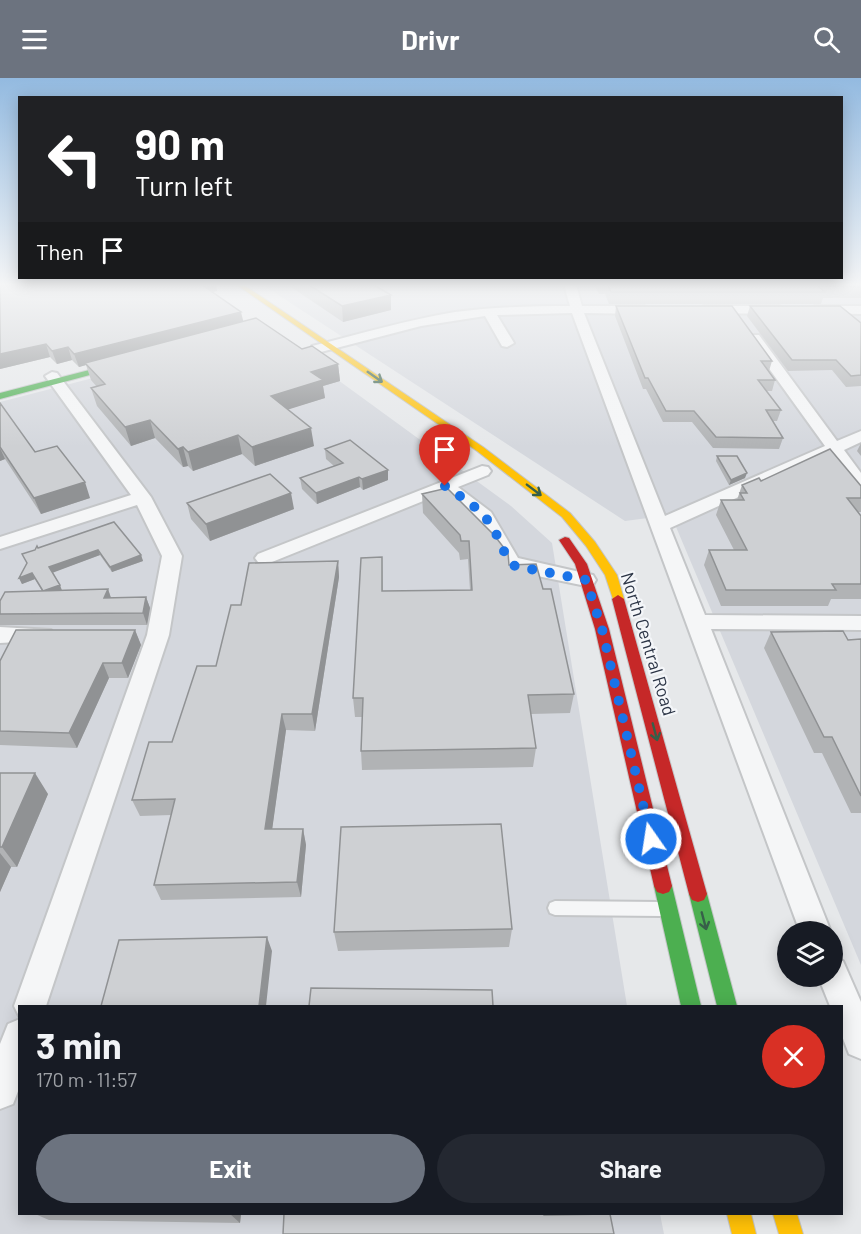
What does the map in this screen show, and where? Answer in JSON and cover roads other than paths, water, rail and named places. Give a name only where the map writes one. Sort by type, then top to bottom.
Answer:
[{"type":"main road","name":"North Central Road","points":[[308,339],[480,450],[566,515],[591,544],[611,575],[636,659],[728,1005]]},
{"type":"main road","name":"North Central Road","points":[[324,348],[418,424]]},
{"type":"main road","points":[[0,389],[145,355]]},
{"type":"main road","points":[[0,396],[54,378]]},
{"type":"main road","points":[[464,458],[487,475]]},
{"type":"main road","points":[[555,525],[581,564],[602,629],[691,1005]]},
{"type":"main road","points":[[739,1215],[744,1234]]},
{"type":"main road","points":[[785,1215],[790,1234]]},
{"type":"street","points":[[324,348],[358,339]]},
{"type":"street","points":[[505,339],[507,343]]},
{"type":"street","points":[[588,339],[812,921]]},
{"type":"street","points":[[755,339],[861,485]]},
{"type":"street","points":[[30,1005],[172,556],[142,497],[54,378]]},
{"type":"street","points":[[659,526],[861,436]]},
{"type":"street","points":[[265,558],[445,486],[487,475]]},
{"type":"street","points":[[445,486],[478,509],[494,528],[509,561],[515,566],[586,580]]},
{"type":"street","points":[[0,543],[142,497]]},
{"type":"street","points":[[696,622],[861,623]]},
{"type":"street","points":[[0,635],[68,635]]},
{"type":"street","points":[[838,987],[861,1042]]},
{"type":"street","points":[[0,1091],[18,1042]]},
{"type":"lane","points":[[555,908],[668,909]]}]
